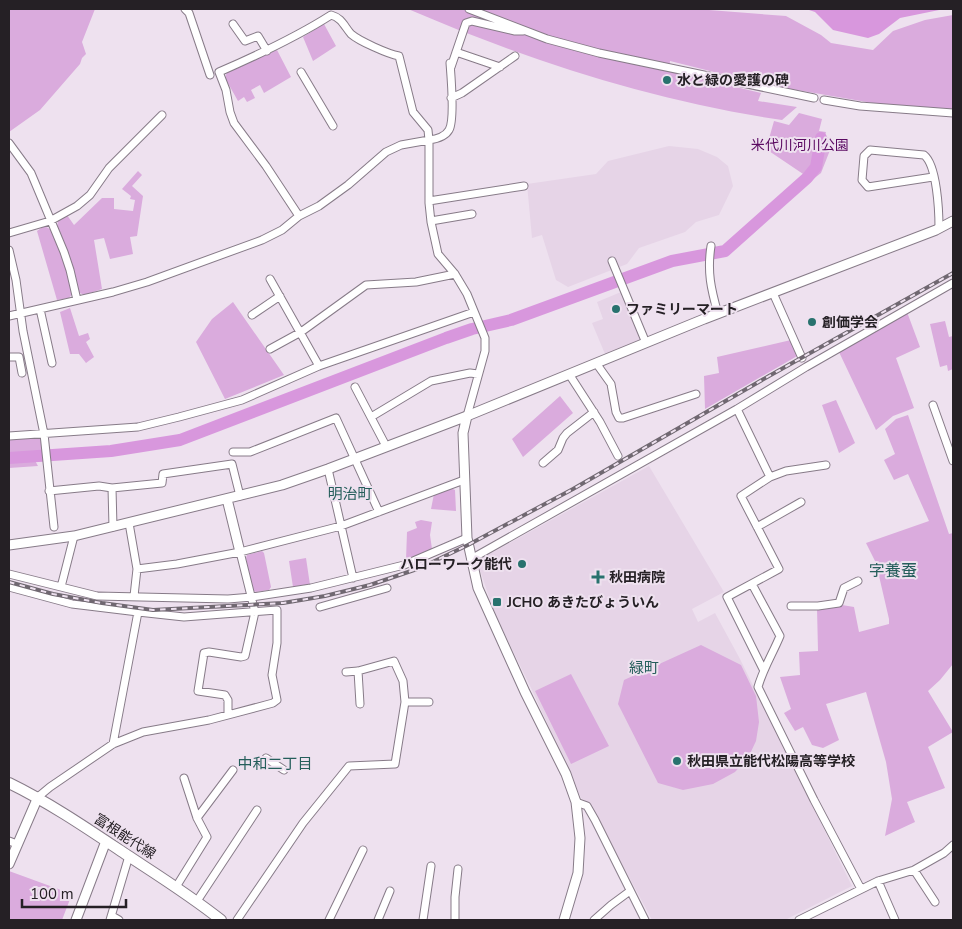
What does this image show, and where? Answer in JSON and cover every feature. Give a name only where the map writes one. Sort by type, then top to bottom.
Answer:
[{"type":"main road","name":"富根能代線","points":[[9,783],[38,797],[176,886],[221,920]]},
{"type":"street","points":[[185,9],[189,13],[210,75]]},
{"type":"street","points":[[337,9],[337,17]]},
{"type":"street","points":[[469,9],[547,39],[599,53],[814,98]]},
{"type":"street","points":[[300,216],[234,123],[226,90],[219,72],[267,51],[331,16],[337,17],[352,35],[398,56],[413,112],[428,130],[429,201],[438,254],[455,274],[467,294],[485,338],[485,351],[463,433],[467,538],[478,588],[525,692],[566,774],[576,802],[580,838],[578,873],[564,920]]},
{"type":"street","points":[[9,316],[113,292],[147,282],[239,249],[282,230],[348,185],[386,152],[401,145],[441,138],[449,130],[452,120],[450,66],[466,24],[472,21],[515,31],[526,31]]},
{"type":"street","points":[[233,24],[244,41],[258,36],[267,51]]},
{"type":"street","points":[[456,52],[500,67]]},
{"type":"street","points":[[451,98],[462,93],[515,56]]},
{"type":"street","points":[[301,72],[333,126]]},
{"type":"street","points":[[824,100],[860,106],[953,113]]},
{"type":"street","points":[[9,233],[50,221],[77,206],[90,195],[109,168],[162,115]]},
{"type":"street","points":[[9,143],[31,174],[64,252],[77,300]]},
{"type":"street","points":[[933,177],[868,187],[862,180],[864,156],[870,150],[924,155],[929,159],[939,203],[939,228]]},
{"type":"street","points":[[429,201],[524,186]]},
{"type":"street","points":[[431,221],[472,214]]},
{"type":"street","points":[[9,545],[74,536],[113,527],[240,496],[328,470],[953,221]]},
{"type":"street","points":[[711,246],[709,259],[710,284],[718,314]]},
{"type":"street","points":[[9,250],[16,280],[22,331],[44,436],[54,527]]},
{"type":"street","points":[[612,261],[646,343]]},
{"type":"street","points":[[270,349],[301,332],[366,286],[416,282],[455,274]]},
{"type":"street","points":[[270,279],[320,366]]},
{"type":"street","points":[[471,559],[737,410],[806,367],[953,283]]},
{"type":"street","points":[[773,292],[802,358]]},
{"type":"street","points":[[252,315],[280,296]]},
{"type":"street","points":[[40,309],[52,364]]},
{"type":"street","points":[[9,436],[44,436],[138,427],[179,418],[242,400],[320,366],[475,315]]},
{"type":"street","points":[[9,357],[18,357],[22,373]]},
{"type":"street","points":[[596,363],[611,384],[616,412],[619,418],[696,394]]},
{"type":"street","points":[[371,417],[431,381],[470,373],[478,374]]},
{"type":"street","points":[[569,374],[594,412],[618,456]]},
{"type":"street","points":[[355,387],[386,446]]},
{"type":"street","points":[[933,405],[953,461]]},
{"type":"street","points":[[737,410],[770,477]]},
{"type":"street","points":[[543,463],[558,450],[567,433],[594,412]]},
{"type":"street","points":[[233,452],[250,452],[336,418],[379,512]]},
{"type":"street","points":[[49,491],[162,483],[163,474],[232,464],[240,496]]},
{"type":"street","points":[[763,669],[727,598],[779,569],[741,496],[770,477],[786,471],[826,466]]},
{"type":"street","points":[[328,470],[352,578]]},
{"type":"street","points":[[137,569],[177,564],[240,552],[341,526],[464,480]]},
{"type":"street","points":[[112,488],[113,527]]},
{"type":"street","points":[[227,499],[252,597],[254,612],[246,656],[204,653],[198,691],[226,695],[228,715]]},
{"type":"street","points":[[757,528],[801,502]]},
{"type":"street","points":[[129,522],[137,569],[134,596]]},
{"type":"street","points":[[60,587],[74,536]]},
{"type":"street","points":[[9,574],[96,596],[228,599],[310,588],[404,565],[467,538]]},
{"type":"street","points":[[792,606],[818,606],[839,603],[844,588],[858,581]]},
{"type":"street","points":[[752,584],[780,636],[763,669],[758,687],[861,889]]},
{"type":"street","points":[[9,588],[72,604],[184,617],[278,610],[277,643],[272,675],[277,700],[273,703],[228,715],[143,732],[113,744],[38,797],[13,843],[9,864]]},
{"type":"street","points":[[320,607],[387,588]]},
{"type":"street","points":[[113,744],[138,612]]},
{"type":"street","points":[[237,920],[303,823],[349,766],[395,764],[405,702],[402,680],[394,661],[358,671],[346,672]]},
{"type":"street","points":[[358,671],[360,704]]},
{"type":"street","points":[[405,702],[429,702]]},
{"type":"street","points":[[266,758],[284,770]]},
{"type":"street","points":[[197,818],[233,770]]},
{"type":"street","points":[[176,886],[207,837],[197,818],[184,778]]},
{"type":"street","points":[[576,802],[587,806],[645,920]]},
{"type":"street","points":[[197,901],[257,810]]},
{"type":"street","points":[[76,920],[106,841]]},
{"type":"street","points":[[799,920],[878,881],[914,870],[944,853],[953,845]]},
{"type":"street","points":[[329,920],[363,850]]},
{"type":"street","points":[[120,920],[111,918],[129,856]]},
{"type":"street","points":[[423,920],[431,866]]},
{"type":"street","points":[[455,920],[458,869]]},
{"type":"street","points":[[914,870],[935,902]]},
{"type":"street","points":[[878,881],[895,920]]},
{"type":"street","points":[[594,920],[630,891]]},
{"type":"street","points":[[378,920],[390,892]]},
{"type":"shaded area","points":[[806,9],[944,9],[900,18],[879,34],[868,38],[833,30],[815,12]]},
{"type":"shaded area","points":[[819,137],[824,138],[821,158],[818,167],[811,176],[807,173],[814,165]]},
{"type":"shaded area","points":[[669,146],[698,149],[717,157],[728,166],[733,186],[719,215],[696,222],[685,232],[639,248],[627,264],[568,287],[556,280],[542,235],[532,238],[527,184],[596,174],[608,161]]},
{"type":"shaded area","points":[[621,292],[642,340],[605,354],[592,323],[603,319],[597,302]]},
{"type":"shaded area","name":"秋田県立能代松陽高等学校","points":[[649,466],[724,592],[692,609],[698,622],[715,613],[740,659],[852,886],[785,920],[652,920],[590,804],[581,798],[494,612],[477,561]]},
{"type":"green space","points":[[9,9],[95,9],[82,42],[86,54],[80,64],[40,110],[9,132]]},
{"type":"green space","points":[[408,9],[696,9],[786,16],[821,35],[831,43],[873,50],[893,31],[925,20],[953,15],[953,111],[890,106],[762,84],[670,61],[669,71],[761,93],[758,101],[797,107],[782,120],[734,112],[638,90],[545,62]]},
{"type":"green space","points":[[324,24],[336,46],[313,61],[303,37]]},
{"type":"green space","points":[[277,50],[291,77],[264,93],[260,85],[251,90],[255,98],[247,102],[244,97],[238,101],[225,78],[227,72]]},
{"type":"green space","name":"米代川河川公園","points":[[799,113],[822,119],[819,131],[826,132],[825,136],[834,140],[821,173],[812,180],[766,149],[774,121],[789,125]]},
{"type":"green space","points":[[138,171],[142,175],[132,186],[143,196],[137,236],[130,237],[133,254],[110,259],[104,238],[94,240],[102,289],[84,295],[78,292],[70,259],[57,228],[58,221],[67,215],[74,225],[102,198],[114,198],[114,209],[133,211],[135,200],[130,199],[131,196],[122,189]]},
{"type":"green space","points":[[44,226],[52,230],[68,275],[73,293],[69,298],[57,300],[37,231]]},
{"type":"green space","points":[[233,302],[284,375],[225,399],[196,342],[212,319]]},
{"type":"green space","points":[[70,308],[79,336],[88,333],[90,339],[86,342],[94,357],[86,363],[79,354],[70,354],[60,312]]},
{"type":"green space","points":[[907,312],[920,347],[896,358],[914,408],[893,416],[876,430],[839,352]]},
{"type":"green space","points":[[945,321],[949,337],[953,336],[953,369],[948,371],[947,365],[940,367],[930,324]]},
{"type":"green space","points":[[791,340],[799,355],[705,409],[704,376],[719,373],[717,357]]},
{"type":"green space","points":[[560,396],[573,413],[523,457],[512,439]]},
{"type":"green space","points":[[836,400],[855,443],[839,453],[822,405]]},
{"type":"green space","points":[[908,415],[949,534],[953,533],[953,664],[928,691],[953,732],[928,747],[945,788],[907,802],[915,822],[885,836],[892,799],[886,762],[866,692],[826,704],[839,740],[823,748],[812,745],[803,727],[795,731],[784,713],[791,709],[780,677],[800,675],[799,652],[818,651],[817,608],[842,605],[854,607],[859,632],[889,624],[876,563],[866,543],[929,521],[908,474],[894,480],[884,460],[895,454],[885,429],[896,419]]},
{"type":"green space","points":[[40,437],[43,454],[32,455],[38,466],[9,468],[9,439]]},
{"type":"green space","points":[[451,488],[455,490],[456,511],[431,509],[434,494]]},
{"type":"green space","points":[[421,520],[432,522],[430,535],[432,549],[406,560],[407,532],[417,528],[415,522]]},
{"type":"green space","points":[[262,551],[271,587],[269,590],[256,592],[252,590],[246,558],[247,555]]},
{"type":"green space","points":[[306,558],[310,585],[293,587],[289,561]]},
{"type":"green space","points":[[701,645],[741,665],[756,696],[759,722],[756,741],[748,758],[735,772],[713,784],[683,790],[658,783],[618,704],[624,680]]},
{"type":"green space","points":[[571,674],[609,746],[571,764],[535,691]]},
{"type":"green space","points":[[9,871],[72,894],[62,920],[9,920]]},
{"type":"waterway","points":[[9,458],[111,451],[180,440],[446,338],[472,329],[511,320],[672,261],[725,251],[807,178],[816,167],[821,138]]},
{"type":"railway","points":[[9,582],[53,594],[153,610],[283,603],[325,596],[370,585],[420,568],[468,545],[573,489],[953,273]]},
{"type":"place","name":"水と緑の愛護の碑","points":[[667,80]]},
{"type":"place","name":"ファミリーマート","points":[[616,309]]},
{"type":"place","name":"創価学会","points":[[812,322]]},
{"type":"place","name":"ハローワーク能代","points":[[522,564]]},
{"type":"place","name":"秋田病院","points":[[598,577]]},
{"type":"place","name":"JCHO あきたびょういん","points":[[497,602]]},
{"type":"place","name":"秋田県立能代松陽高等学校","points":[[677,761]]},
{"type":"district","name":"明治町","points":[[350,494]]},
{"type":"district","name":"字養蚕","points":[[893,570]]},
{"type":"district","name":"緑町","points":[[644,668]]},
{"type":"district","name":"中和二丁目","points":[[275,764]]}]
